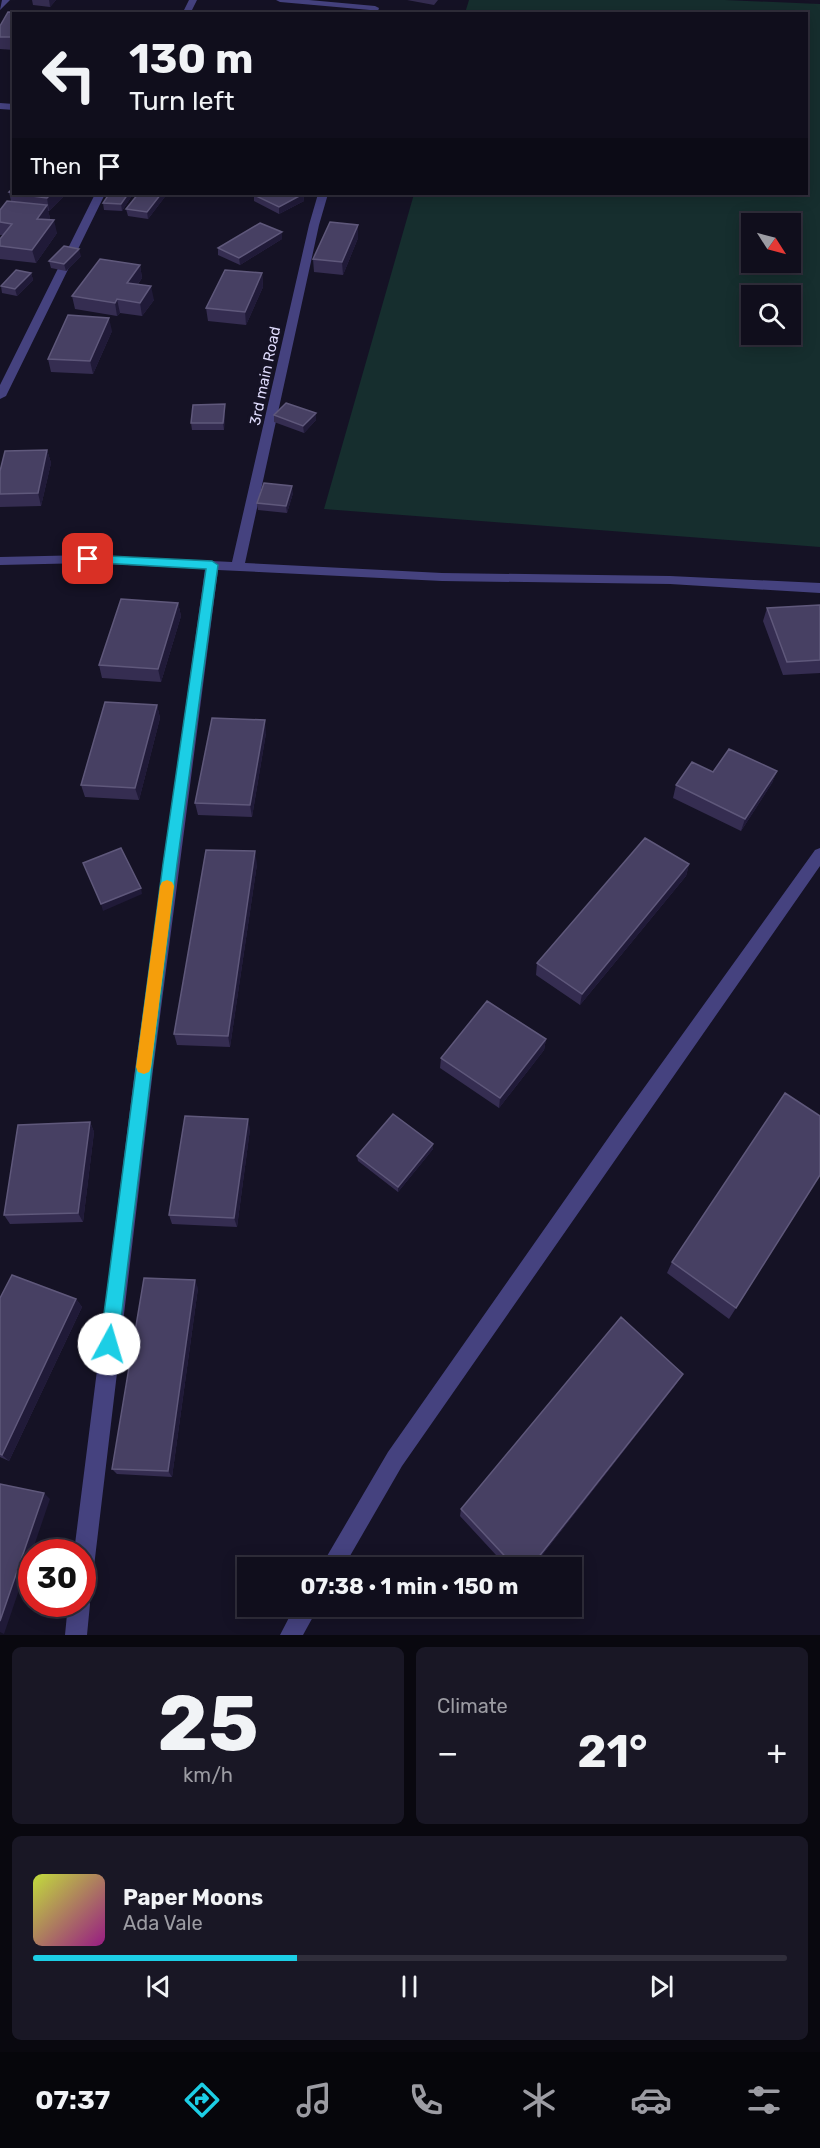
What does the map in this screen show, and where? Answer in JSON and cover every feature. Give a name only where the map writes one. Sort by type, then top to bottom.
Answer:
[{"type":"street","points":[[0,8],[6,0]]},
{"type":"street","points":[[280,0],[375,8],[374,12]]},
{"type":"street","points":[[0,396],[100,195]]},
{"type":"street","name":"3rd main Road","points":[[238,566],[314,225],[323,195]]},
{"type":"street","points":[[0,561],[88,559],[442,576],[670,580],[820,588]]},
{"type":"street","points":[[86,1539],[118,1264],[212,565]]},
{"type":"street","points":[[337,1557],[395,1459],[820,854]]},
{"type":"street","points":[[76,1635],[78,1617]]},
{"type":"street","points":[[291,1635],[302,1617]]},
{"type":"green space","points":[[469,0],[725,0],[820,4],[820,547],[324,509],[414,195],[808,195],[808,12],[465,12]]},
{"type":"building","points":[[8,12],[12,12],[12,37],[0,37],[0,26]]},
{"type":"building","points":[[24,195],[50,195],[47,198]]},
{"type":"building","points":[[108,195],[127,195],[121,204],[103,203]]},
{"type":"building","points":[[137,195],[160,195],[147,212],[126,209]]},
{"type":"building","points":[[254,195],[301,195],[279,207]]},
{"type":"building","points":[[7,201],[47,205],[37,219],[54,220],[32,250],[0,246],[0,239],[12,224],[0,222],[0,210]]},
{"type":"building","points":[[330,222],[358,225],[342,262],[313,259]]},
{"type":"building","points":[[260,223],[282,232],[239,258],[218,248]]},
{"type":"building","points":[[64,246],[79,249],[64,264],[49,261]]},
{"type":"building","points":[[100,259],[140,265],[127,283],[151,286],[140,303],[117,299],[115,303],[72,296]]},
{"type":"building","points":[[16,270],[31,273],[15,289],[1,286]]},
{"type":"building","points":[[225,270],[262,273],[245,312],[206,308]]},
{"type":"building","points":[[68,315],[109,318],[90,361],[48,359]]},
{"type":"building","points":[[286,403],[316,413],[303,426],[274,415]]},
{"type":"building","points":[[225,404],[223,423],[191,423],[193,405]]},
{"type":"building","points":[[47,450],[38,493],[0,494],[0,471],[5,451]]},
{"type":"building","points":[[264,483],[292,486],[286,506],[257,503]]},
{"type":"building","points":[[121,599],[178,603],[158,669],[99,665]]},
{"type":"building","points":[[820,605],[820,660],[787,662],[767,608]]},
{"type":"building","points":[[105,702],[157,705],[135,788],[81,785]]},
{"type":"building","points":[[212,718],[265,720],[250,805],[195,803]]},
{"type":"building","points":[[729,749],[777,771],[745,819],[676,785],[692,762],[713,772]]},
{"type":"building","points":[[645,838],[689,864],[582,994],[537,963]]},
{"type":"building","points":[[121,848],[141,888],[101,904],[83,863]]},
{"type":"building","points":[[206,850],[255,851],[228,1036],[174,1034]]},
{"type":"building","points":[[487,1001],[546,1039],[500,1098],[441,1058]]},
{"type":"building","points":[[785,1093],[820,1116],[820,1175],[736,1308],[672,1262]]},
{"type":"building","points":[[393,1114],[433,1144],[398,1187],[357,1156]]},
{"type":"building","points":[[185,1116],[248,1119],[234,1218],[169,1215]]},
{"type":"building","points":[[90,1122],[78,1213],[4,1215],[18,1125]]},
{"type":"building","points":[[12,1275],[76,1299],[2,1455],[0,1454],[0,1298]]},
{"type":"building","points":[[144,1278],[195,1280],[168,1471],[112,1469]]},
{"type":"building","points":[[621,1317],[683,1374],[539,1557],[506,1557],[461,1509]]},
{"type":"building","points":[[0,1484],[44,1493],[28,1539],[18,1539],[18,1569],[0,1621]]},
{"type":"slow traffic","points":[[144,1067],[167,886]]},
{"type":"route","points":[[88,559],[212,565],[170,864],[109,1344]]}]
